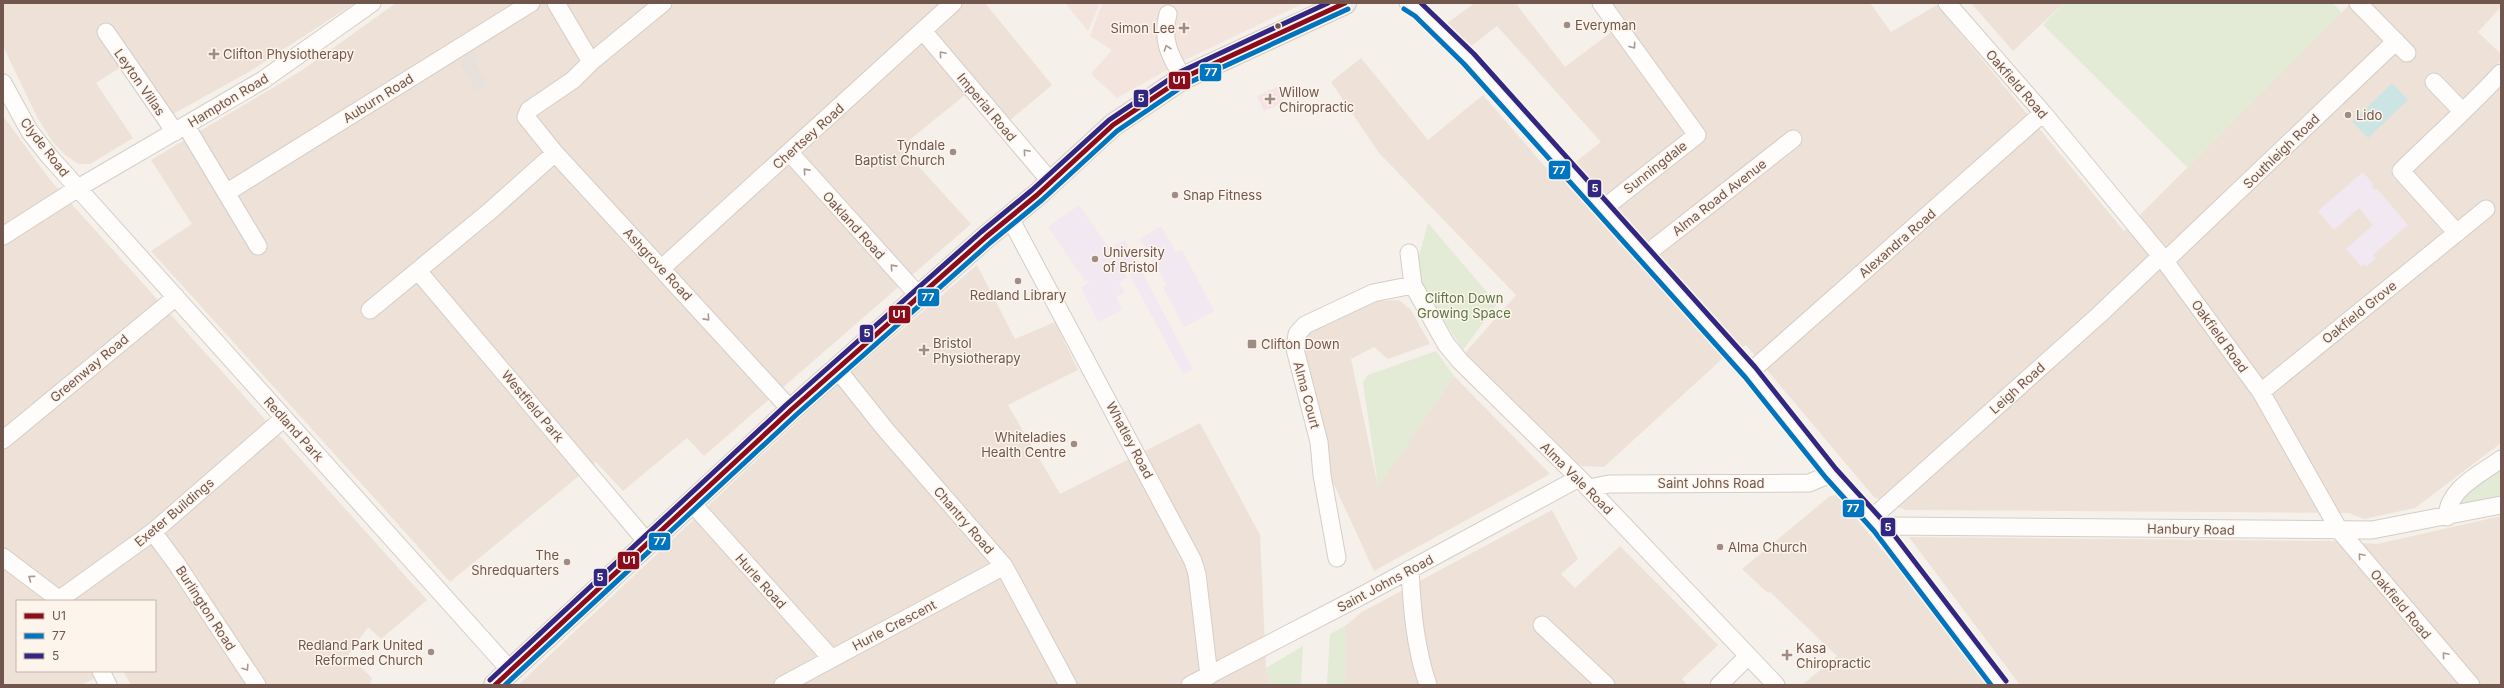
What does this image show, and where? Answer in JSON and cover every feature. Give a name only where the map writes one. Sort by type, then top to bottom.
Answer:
[{"type":"main road","points":[[502,678],[791,410],[838,370],[919,296],[1051,182],[1113,125],[1183,78],[1345,3]]},
{"type":"street","name":"Hampton Road","points":[[3,236],[78,188],[263,80],[372,3]]},
{"type":"street","name":"Auburn Road","points":[[226,193],[531,3]]},
{"type":"street","points":[[556,3],[591,62],[663,3]]},
{"type":"street","name":"Chertsey Road","points":[[662,268],[953,3]]},
{"type":"street","name":"Sunningdale","points":[[1601,3],[1697,134],[1604,208]]},
{"type":"street","name":"Oakfield Road","points":[[1947,3],[2043,113],[2163,258],[2261,392],[2339,530],[2471,685]]},
{"type":"street","name":"Southleigh Road","points":[[2163,258],[2401,47],[2358,3]]},
{"type":"street","points":[[1415,5],[1469,59],[1750,372],[1831,474],[1875,523],[2000,685]]},
{"type":"street","points":[[1168,14],[1164,38],[1168,51],[1183,78]]},
{"type":"street","name":"Imperial Road","points":[[922,31],[1051,182]]},
{"type":"street","name":"Leyton Villas","points":[[106,32],[180,129],[226,193],[258,246]]},
{"type":"street","name":"Ashgrove Road","points":[[591,62],[573,80],[529,110],[526,116],[555,153],[791,410]]},
{"type":"street","points":[[2457,232],[2401,171],[2462,111],[2475,101],[2501,73]]},
{"type":"street","points":[[2434,82],[2462,111]]},
{"type":"street","name":"Clyde Road","points":[[3,83],[30,132],[78,188]]},
{"type":"street","name":"Alexandra Road","points":[[1750,372],[2043,113]]},
{"type":"street","name":"Alma Road Avenue","points":[[1645,255],[1793,139]]},
{"type":"street","points":[[370,310],[418,271],[555,153]]},
{"type":"street","name":"Oakland Road","points":[[790,153],[919,296]]},
{"type":"street","name":"Redland Park","points":[[78,188],[284,418],[502,678]]},
{"type":"street","name":"Oakfield Grove","points":[[2261,392],[2486,209]]},
{"type":"street","name":"Whatley Road","points":[[1010,218],[1193,561],[1197,574],[1209,676]]},
{"type":"street","name":"Alma Vale Road","points":[[1409,253],[1413,285],[1446,344],[1460,361],[1584,483],[1776,685]]},
{"type":"street","name":"Leigh Road","points":[[1875,523],[2099,315],[2163,258]]},
{"type":"street","name":"Westfield Park","points":[[418,271],[647,542]]},
{"type":"street","name":"Alma Court","points":[[1337,558],[1322,475],[1320,442],[1295,349],[1297,334],[1305,326],[1373,293],[1413,285]]},
{"type":"street","name":"Greenway Road","points":[[3,440],[176,297]]},
{"type":"street","name":"Chantry Road","points":[[838,370],[885,429],[1004,566],[1068,685]]},
{"type":"street","name":"Exeter Buildings","points":[[61,600],[153,532],[284,418]]},
{"type":"street","points":[[2447,516],[2447,507],[2455,492],[2501,459]]},
{"type":"street","name":"Saint Johns Road","points":[[1190,685],[1363,596],[1410,569],[1584,483],[1809,483],[1831,474]]},
{"type":"street","name":"Hurle Road","points":[[691,502],[831,658]]},
{"type":"street","name":"Hanbury Road","points":[[1875,523],[1892,526],[2372,530],[2501,505]]},
{"type":"street","name":"Burlington Road","points":[[153,532],[176,562],[257,685]]},
{"type":"street","points":[[3,557],[61,600]]},
{"type":"street","name":"Hurle Crescent","points":[[783,685],[1004,566]]},
{"type":"street","points":[[1410,569],[1413,620],[1421,664],[1428,685]]},
{"type":"street","points":[[1542,625],[1606,685]]},
{"type":"street","points":[[1719,685],[1748,656]]},
{"type":"shaded area","points":[[3,3],[355,3],[247,73],[173,114],[135,58],[96,83],[133,138],[90,164],[78,164],[64,154],[52,141],[37,117],[3,46]]},
{"type":"shaded area","points":[[396,3],[985,3],[1052,85],[1008,122],[976,86],[901,147],[971,224],[704,456],[687,438],[623,491],[596,462],[450,582],[151,251],[192,224],[151,160],[301,71]]},
{"type":"shaded area","points":[[1065,3],[1100,3],[1088,31]]},
{"type":"shaded area","points":[[1102,3],[1304,3],[1183,61],[1117,98],[1091,74],[1112,50],[1090,36]]},
{"type":"shaded area","points":[[1475,3],[1519,3],[1517,5],[1565,67],[1626,21],[1613,3],[1870,3],[1891,32],[1937,5],[2124,231],[2351,3],[2501,3],[2501,7],[2478,32],[2501,54],[2501,60],[2486,77],[2501,91],[2501,443],[2415,508],[2364,519],[2349,513],[1906,510],[1874,497],[1746,345],[1722,359],[1604,467],[1581,466],[1465,353],[1516,295],[1379,153],[1331,82],[1361,58],[1428,140],[1483,95],[1555,178],[1601,142],[1497,26],[1465,51],[1443,26]]},
{"type":"shaded area","points":[[1971,3],[2064,3],[2013,51]]},
{"type":"shaded area","points":[[474,51],[480,60],[475,63],[488,84],[477,91],[459,62]]},
{"type":"shaded area","name":"Willow Chiropractic","points":[[1277,87],[1283,102],[1264,111],[1257,96]]},
{"type":"shaded area","points":[[3,116],[51,181],[427,600],[381,639],[368,627],[348,655],[372,678],[370,685],[131,685],[124,672],[156,672],[156,600],[71,600],[3,549]]},
{"type":"shaded area","points":[[2363,172],[2373,184],[2371,186],[2375,190],[2377,189],[2408,225],[2373,255],[2376,258],[2366,267],[2364,264],[2361,266],[2346,249],[2373,225],[2359,208],[2334,230],[2318,211]]},
{"type":"shaded area","name":"University of Bristol","points":[[1079,205],[1111,251],[1114,249],[1124,266],[1122,267],[1127,278],[1119,282],[1124,293],[1116,297],[1122,310],[1098,322],[1081,287],[1089,283],[1088,280],[1085,281],[1048,227]]},
{"type":"shaded area","name":"University of Bristol","points":[[1161,226],[1176,252],[1182,250],[1214,311],[1184,327],[1163,287],[1167,285],[1140,239]]},
{"type":"shaded area","name":"University of Bristol","points":[[1125,240],[1193,369],[1183,374],[1114,245]]},
{"type":"shaded area","points":[[977,265],[1015,339],[1055,322],[1078,370],[1008,405],[1060,494],[1200,423],[1260,535],[1266,667],[1271,685],[518,685],[827,394]]},
{"type":"shaded area","points":[[1399,300],[1411,310],[1430,344],[1388,359],[1374,347],[1351,359],[1378,486],[1454,376],[1550,474],[1374,571],[1324,463],[1301,347],[1304,334],[1368,302]]},
{"type":"shaded area","points":[[1837,495],[1937,616],[1987,685],[1802,685],[1837,656],[1770,592],[1768,593],[1742,569],[1830,496]]},
{"type":"shaded area","points":[[1552,510],[1578,559],[1561,574],[1575,588],[1620,546],[1718,645],[1682,679],[1687,685],[1345,685],[1345,626],[1362,612]]},
{"type":"shaded area","points":[[2501,516],[2501,685],[2020,685],[1909,537],[2331,541],[2377,544]]},
{"type":"shaded area","points":[[3,569],[44,600],[16,600],[16,672],[92,672],[95,678],[81,685],[3,685]]},
{"type":"green space","points":[[2064,3],[2333,3],[2342,13],[2188,168],[2043,25]]},
{"type":"green space","name":"Clifton Down Growing Space","points":[[1428,223],[1497,304],[1463,350],[1423,288],[1417,263]]},
{"type":"green space","points":[[1436,351],[1454,376],[1378,487],[1363,382],[1368,375]]},
{"type":"green space","points":[[2501,466],[2501,499],[2454,510],[2464,492]]},
{"type":"green space","points":[[1345,626],[1345,685],[1327,685],[1330,634]]},
{"type":"green space","points":[[1303,646],[1301,685],[1271,685],[1266,668]]},
{"type":"water","points":[[2392,83],[2408,100],[2368,138],[2352,122]]},
{"type":"transit line","name":"5","points":[[490,680],[786,405],[981,232],[1032,190],[1109,120],[1180,72],[1328,3]]},
{"type":"transit line","name":"U1","points":[[495,685],[791,410],[986,237],[1037,195],[1113,125],[1183,78],[1345,3]]},
{"type":"transit line","name":"5","points":[[1421,3],[1474,54],[1755,367],[1836,469],[1885,523],[2006,681]]},
{"type":"transit line","name":"77","points":[[505,685],[796,415],[991,242],[1042,200],[1117,131],[1186,84],[1348,9]]},
{"type":"transit line","name":"77","points":[[1404,9],[1415,16],[1464,64],[1745,377],[1826,478],[1874,531],[1991,685]]},
{"type":"place","name":"Everyman","points":[[1567,25]]},
{"type":"place","name":"Simon Lee","points":[[1184,28]]},
{"type":"place","name":"Clifton Physiotherapy","points":[[214,54]]},
{"type":"place","name":"Willow Chiropractic","points":[[1270,99]]},
{"type":"place","name":"Lido","points":[[2348,115]]},
{"type":"place","name":"Tyndale Baptist Church","points":[[953,152]]},
{"type":"place","name":"Snap Fitness","points":[[1175,195]]},
{"type":"place","name":"University of Bristol","points":[[1095,259]]},
{"type":"place","name":"Redland Library","points":[[1018,281]]},
{"type":"place","name":"Clifton Down","points":[[1252,344]]},
{"type":"place","name":"Bristol Physiotherapy","points":[[924,350]]},
{"type":"place","name":"Whiteladies Health Centre","points":[[1074,444]]},
{"type":"place","name":"Alma Church","points":[[1720,547]]},
{"type":"place","name":"The Shredquarters","points":[[567,562]]},
{"type":"place","name":"Redland Park United Reformed Church","points":[[431,652]]},
{"type":"place","name":"Kasa Chiropractic","points":[[1787,655]]}]
